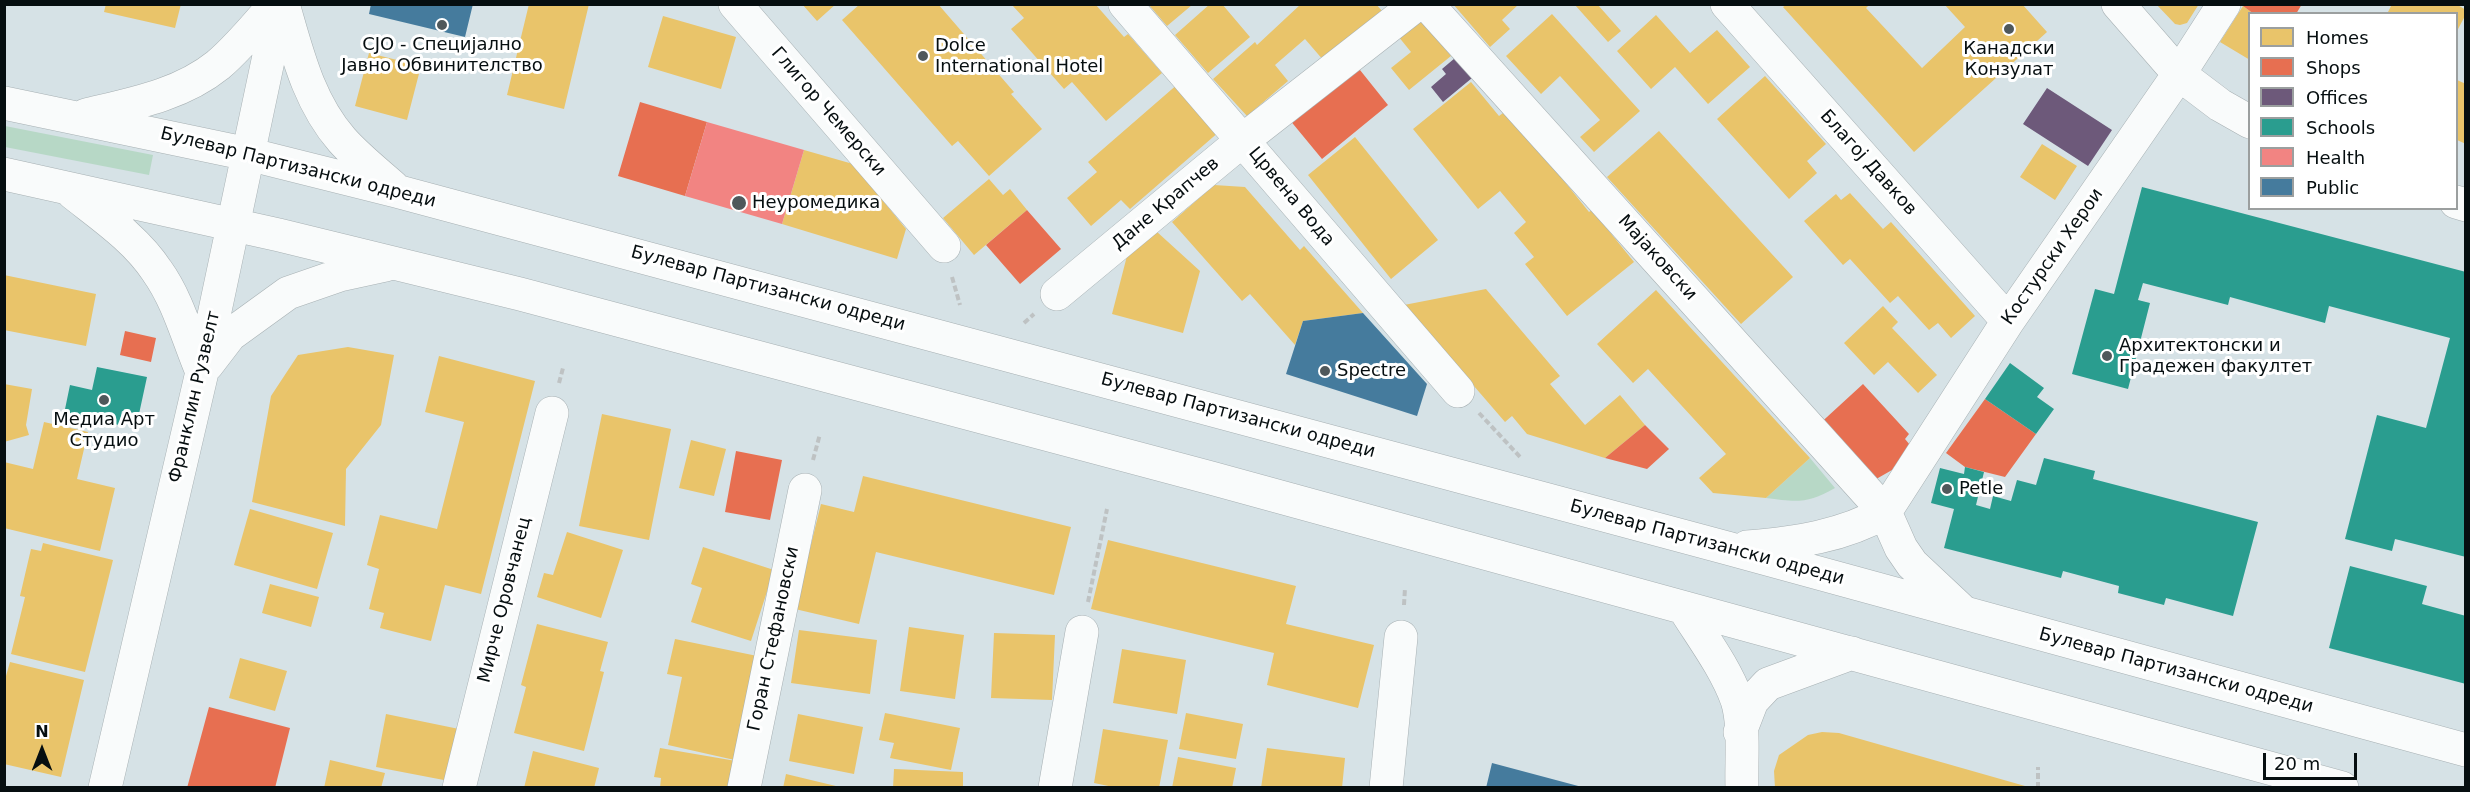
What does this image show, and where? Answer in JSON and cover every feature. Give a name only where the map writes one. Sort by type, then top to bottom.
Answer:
[{"type":"street","points":[[79,117],[139,103],[166,94],[202,76],[234,50],[275,4]]},
{"type":"street","points":[[282,4],[303,74],[318,106],[342,140],[396,191]]},
{"type":"street","name":"Франклин Рузвелт","points":[[105,788],[202,372],[282,4]]},
{"type":"street","name":"Глигор Чемерски","points":[[735,4],[944,246]]},
{"type":"street","name":"Црвена Вода","points":[[1125,4],[1458,391]]},
{"type":"street","name":"Дане Крапчев","points":[[1057,294],[1243,140],[1417,4]]},
{"type":"street","name":"Мајаковски","points":[[1427,4],[1885,512]]},
{"type":"street","name":"Благој Давков","points":[[1727,4],[2008,321]]},
{"type":"street","points":[[2118,4],[2180,74],[2220,105],[2248,121]]},
{"type":"street","name":"Костурски Херои","points":[[1727,548],[1762,545],[1842,532],[1865,524],[1885,512],[2008,321],[2180,74],[2224,4]]},
{"type":"street","name":"Булевар Партизански одреди","points":[[4,103],[248,154],[396,191],[1727,548],[2466,750]]},
{"type":"street","points":[[4,174],[396,263],[1211,478],[2342,788]]},
{"type":"street","points":[[66,187],[126,236],[157,270],[170,294],[202,372]]},
{"type":"street","points":[[202,372],[230,335],[288,293],[340,275],[396,263]]},
{"type":"street","name":"Мирче Оровчанец","points":[[459,788],[552,413]]},
{"type":"street","name":"Горан Стефановски","points":[[744,788],[805,490]]},
{"type":"street","points":[[1885,512],[1901,548],[1912,564],[1964,613]]},
{"type":"street","points":[[1684,608],[1727,678],[1737,701],[1742,788]]},
{"type":"street","points":[[1055,788],[1082,632]]},
{"type":"street","points":[[1386,788],[1401,637]]},
{"type":"street","points":[[1740,732],[1752,701],[1768,684],[1814,665],[1852,653]]},
{"type":"path","points":[[1458,391],[1522,458]]},
{"type":"path","points":[[1082,632],[1107,509]]},
{"type":"path","points":[[2037,788],[2038,767]]},
{"type":"green space","points":[[5,126],[153,155],[149,175],[5,147]]},
{"type":"green space","points":[[1810,458],[1835,488],[1809,499],[1766,498]]},
{"type":"building: Homes","points":[[106,4],[181,4],[175,28],[104,12]]},
{"type":"building: Homes","points":[[529,4],[589,4],[564,109],[507,95]]},
{"type":"building: Homes","points":[[802,4],[836,4],[817,21]]},
{"type":"building: Homes","points":[[860,4],[938,4],[1014,92],[1011,94],[1042,129],[989,176],[958,141],[952,146],[842,20]]},
{"type":"building: Homes","points":[[1210,4],[1222,4],[1250,37],[1208,73],[1175,35]]},
{"type":"building: Homes","points":[[1301,4],[1376,4],[1382,11],[1324,61],[1305,39],[1275,65],[1288,81],[1247,116],[1213,79],[1255,42],[1257,45]]},
{"type":"building: Homes","points":[[1453,4],[1519,4],[1502,20],[1510,29],[1490,47]]},
{"type":"building: Homes","points":[[1944,4],[2022,4],[2047,32],[1914,152],[1783,7],[1786,5],[1869,5],[1866,8],[1922,68],[1965,27]]},
{"type":"building: Homes","points":[[2156,4],[2199,4],[2187,23],[2180,25],[2175,24]]},
{"type":"building: Homes","points":[[2392,4],[2456,4],[2466,10],[2466,14],[2458,29],[2458,12],[2388,12]]},
{"type":"building: Homes","points":[[1012,5],[1096,5],[1124,37],[1128,34],[1162,73],[1106,121],[1072,82],[1064,89],[1011,29],[1024,18]]},
{"type":"building: Homes","points":[[1149,5],[1192,5],[1167,26]]},
{"type":"building: Homes","points":[[1575,5],[1598,5],[1621,31],[1608,42]]},
{"type":"building: Homes","points":[[2243,6],[2251,12],[2248,12],[2248,59],[2220,42]]},
{"type":"building: Homes","points":[[1552,14],[1640,111],[1594,152],[1580,137],[1600,120],[1560,76],[1541,94],[1506,56]]},
{"type":"building: Homes","points":[[1656,15],[1690,53],[1717,30],[1750,67],[1708,104],[1675,67],[1651,89],[1617,51]]},
{"type":"building: Homes","points":[[663,16],[736,37],[721,89],[648,67]]},
{"type":"building: Homes","points":[[1420,18],[1451,56],[1409,90],[1391,68],[1411,52],[1398,36]]},
{"type":"building: Homes","points":[[369,53],[421,66],[407,120],[355,106]]},
{"type":"building: Homes","points":[[1765,76],[1826,144],[1807,161],[1817,173],[1789,199],[1717,119]]},
{"type":"building: Homes","points":[[2458,80],[2466,84],[2466,144],[2458,140]]},
{"type":"building: Homes","points":[[1471,82],[1499,116],[1507,110],[1589,212],[1592,210],[1634,262],[1567,316],[1525,264],[1534,257],[1514,233],[1526,222],[1500,191],[1478,209],[1413,129]]},
{"type":"building: Homes","points":[[1179,83],[1220,131],[1130,209],[1121,200],[1091,226],[1067,198],[1097,172],[1088,162]]},
{"type":"building: Homes","points":[[1659,131],[1793,277],[1741,324],[1607,177]]},
{"type":"building: Homes","points":[[1355,137],[1438,240],[1391,279],[1308,175]]},
{"type":"building: Homes","points":[[2042,144],[2077,166],[2055,200],[2020,177]]},
{"type":"building: Homes","points":[[804,150],[853,164],[906,229],[897,259],[782,224]]},
{"type":"building: Homes","points":[[989,179],[1003,195],[1010,189],[1027,210],[974,255],[943,218]]},
{"type":"building: Homes","points":[[1214,185],[1245,187],[1300,250],[1304,246],[1363,313],[1303,321],[1295,345],[1250,294],[1242,301],[1172,222]]},
{"type":"building: Homes","points":[[1850,193],[1883,229],[1891,222],[1975,316],[1951,338],[1938,323],[1929,330],[1898,296],[1890,303],[1850,259],[1843,265],[1804,221],[1836,194],[1841,200]]},
{"type":"building: Homes","points":[[1156,231],[1200,271],[1183,333],[1112,314],[1128,252]]},
{"type":"building: Homes","points":[[4,275],[96,294],[86,346],[4,330]]},
{"type":"building: Homes","points":[[1486,289],[1560,376],[1550,384],[1585,425],[1620,395],[1645,425],[1605,458],[1527,434],[1512,416],[1505,422],[1404,305]]},
{"type":"building: Homes","points":[[1656,290],[1810,458],[1766,498],[1713,493],[1699,478],[1726,454],[1648,369],[1633,383],[1597,344]]},
{"type":"building: Homes","points":[[1883,306],[1898,322],[1892,328],[1937,375],[1918,393],[1888,362],[1874,375],[1844,343]]},
{"type":"building: Homes","points":[[348,347],[394,355],[381,425],[346,469],[345,526],[252,502],[271,396],[298,355]]},
{"type":"building: Homes","points":[[439,356],[535,381],[481,594],[445,585],[431,641],[380,628],[384,613],[369,609],[379,569],[367,565],[380,515],[437,529],[464,422],[425,412]]},
{"type":"building: Homes","points":[[4,384],[32,389],[26,425],[29,435],[4,442]]},
{"type":"building: Homes","points":[[602,414],[671,429],[649,540],[579,526]]},
{"type":"building: Homes","points":[[44,422],[88,432],[77,479],[115,488],[100,551],[4,528],[4,462],[33,469]]},
{"type":"building: Homes","points":[[691,440],[726,449],[714,496],[679,488]]},
{"type":"building: Homes","points":[[863,476],[1071,527],[1054,595],[876,552],[859,624],[795,609],[821,504],[854,512]]},
{"type":"building: Homes","points":[[250,509],[333,533],[317,589],[234,565]]},
{"type":"building: Homes","points":[[567,532],[623,550],[601,618],[537,597],[544,573],[553,575]]},
{"type":"building: Homes","points":[[1108,540],[1296,586],[1286,624],[1374,645],[1358,708],[1267,685],[1274,653],[1091,609]]},
{"type":"building: Homes","points":[[43,543],[113,560],[85,672],[11,654],[25,597],[20,596],[31,549],[41,551]]},
{"type":"building: Homes","points":[[703,547],[774,570],[751,641],[691,622],[702,588],[691,584]]},
{"type":"building: Homes","points":[[270,584],[319,597],[311,627],[262,613]]},
{"type":"building: Homes","points":[[537,624],[608,642],[600,671],[604,672],[584,751],[514,733],[526,687],[521,685]]},
{"type":"building: Homes","points":[[909,627],[964,635],[955,699],[900,691]]},
{"type":"building: Homes","points":[[799,630],[877,640],[870,694],[791,683]]},
{"type":"building: Homes","points":[[994,633],[1055,635],[1052,700],[991,698]]},
{"type":"building: Homes","points":[[675,639],[762,657],[739,761],[668,745],[682,677],[667,674]]},
{"type":"building: Homes","points":[[1122,649],[1186,660],[1177,714],[1113,703]]},
{"type":"building: Homes","points":[[240,658],[287,671],[275,711],[229,698]]},
{"type":"building: Homes","points":[[10,662],[84,680],[61,777],[4,764],[4,683]]},
{"type":"building: Homes","points":[[885,713],[960,728],[951,770],[890,758],[894,743],[879,740]]},
{"type":"building: Homes","points":[[1186,713],[1243,724],[1236,759],[1179,749]]},
{"type":"building: Homes","points":[[386,714],[459,729],[449,781],[376,767]]},
{"type":"building: Homes","points":[[798,714],[863,727],[854,774],[789,761]]},
{"type":"building: Homes","points":[[1103,729],[1168,740],[1159,788],[1118,788],[1094,783]]},
{"type":"building: Homes","points":[[1822,732],[1839,733],[2032,788],[1775,788],[1774,771],[1779,755],[1808,735]]},
{"type":"building: Homes","points":[[660,748],[736,761],[731,788],[660,788],[661,778],[654,777]]},
{"type":"building: Homes","points":[[1267,748],[1345,758],[1342,788],[1261,788]]},
{"type":"building: Homes","points":[[533,751],[599,768],[594,788],[524,788]]},
{"type":"building: Homes","points":[[1178,757],[1236,768],[1232,788],[1172,788]]},
{"type":"building: Homes","points":[[330,760],[385,773],[381,788],[324,788]]},
{"type":"building: Homes","points":[[894,769],[963,772],[963,788],[893,788]]},
{"type":"building: Homes","points":[[786,774],[840,787],[840,788],[783,788]]},
{"type":"building: Shops","points":[[2244,4],[2302,4],[2297,12],[2251,12],[2243,6]]},
{"type":"building: Shops","points":[[1356,65],[1388,105],[1322,159],[1289,119]]},
{"type":"building: Shops","points":[[640,102],[707,122],[685,196],[618,176]]},
{"type":"building: Shops","points":[[1027,210],[1061,249],[1020,284],[986,245]]},
{"type":"building: Shops","points":[[125,331],[156,338],[151,362],[120,355]]},
{"type":"building: Shops","points":[[1863,384],[1909,434],[1905,439],[1910,445],[1892,470],[1872,479],[1815,428]]},
{"type":"building: Shops","points":[[1985,399],[2036,434],[2005,477],[1965,467],[1946,453]]},
{"type":"building: Shops","points":[[1645,425],[1669,449],[1647,469],[1605,458]]},
{"type":"building: Shops","points":[[736,451],[782,460],[770,520],[725,512]]},
{"type":"building: Shops","points":[[209,707],[290,728],[275,788],[187,788]]},
{"type":"building: Offices","points":[[1455,58],[1472,78],[1443,102],[1431,87],[1446,74],[1442,69]]},
{"type":"building: Offices","points":[[2047,88],[2112,130],[2088,166],[2023,124]]},
{"type":"building: Schools","name":"Архитектонски и Градежен факултет","points":[[2142,187],[2466,272],[2466,557],[2395,539],[2392,551],[2345,539],[2377,415],[2426,428],[2450,338],[2329,306],[2325,323],[2230,297],[2228,305],[2143,283],[2138,300],[2150,303],[2128,389],[2072,374],[2095,289],[2114,294]]},
{"type":"building: Schools","points":[[2010,363],[2044,388],[2037,397],[2054,409],[2036,434],[1985,399]]},
{"type":"building: Schools","name":"Медиа Арт Студио","points":[[97,367],[147,377],[139,414],[122,411],[119,425],[64,414],[70,385],[92,390]]},
{"type":"building: Schools","points":[[2044,458],[2095,471],[2093,479],[2258,522],[2233,616],[2166,598],[2164,605],[2118,593],[2119,586],[2063,571],[2061,578],[1944,548],[1954,509],[1931,503],[1940,468],[1964,474],[1965,467],[1984,472],[1976,505],[1990,509],[1993,496],[2011,501],[2017,480],[2036,485]]},
{"type":"building: Schools","points":[[2350,566],[2427,586],[2422,604],[2466,616],[2466,684],[2329,648]]},
{"type":"building: Health","points":[[707,122],[804,150],[782,224],[685,196]]},
{"type":"building: Public","name":"СЈО - Специјално Јавно Обвинителство","points":[[371,4],[473,4],[465,37],[369,14]]},
{"type":"building: Public","points":[[1363,313],[1427,384],[1417,416],[1286,374],[1303,321]]},
{"type":"building: Public","points":[[1492,763],[1582,787],[1582,788],[1486,788]]},
{"type":"place","name":"СЈО - Специјално Јавно Обвинителство","points":[[442,25]]},
{"type":"place","name":"Канадски Конзулат","points":[[2009,29]]},
{"type":"place","name":"Dolce International Hotel","points":[[923,56]]},
{"type":"place","name":"Неуромедика","points":[[739,203]]},
{"type":"place","name":"Архитектонски и Градежен факултет","points":[[2107,356]]},
{"type":"place","name":"Spectre","points":[[1325,371]]},
{"type":"place","name":"Медиа Арт Студио","points":[[104,400]]},
{"type":"place","name":"Petle","points":[[1947,489]]}]
